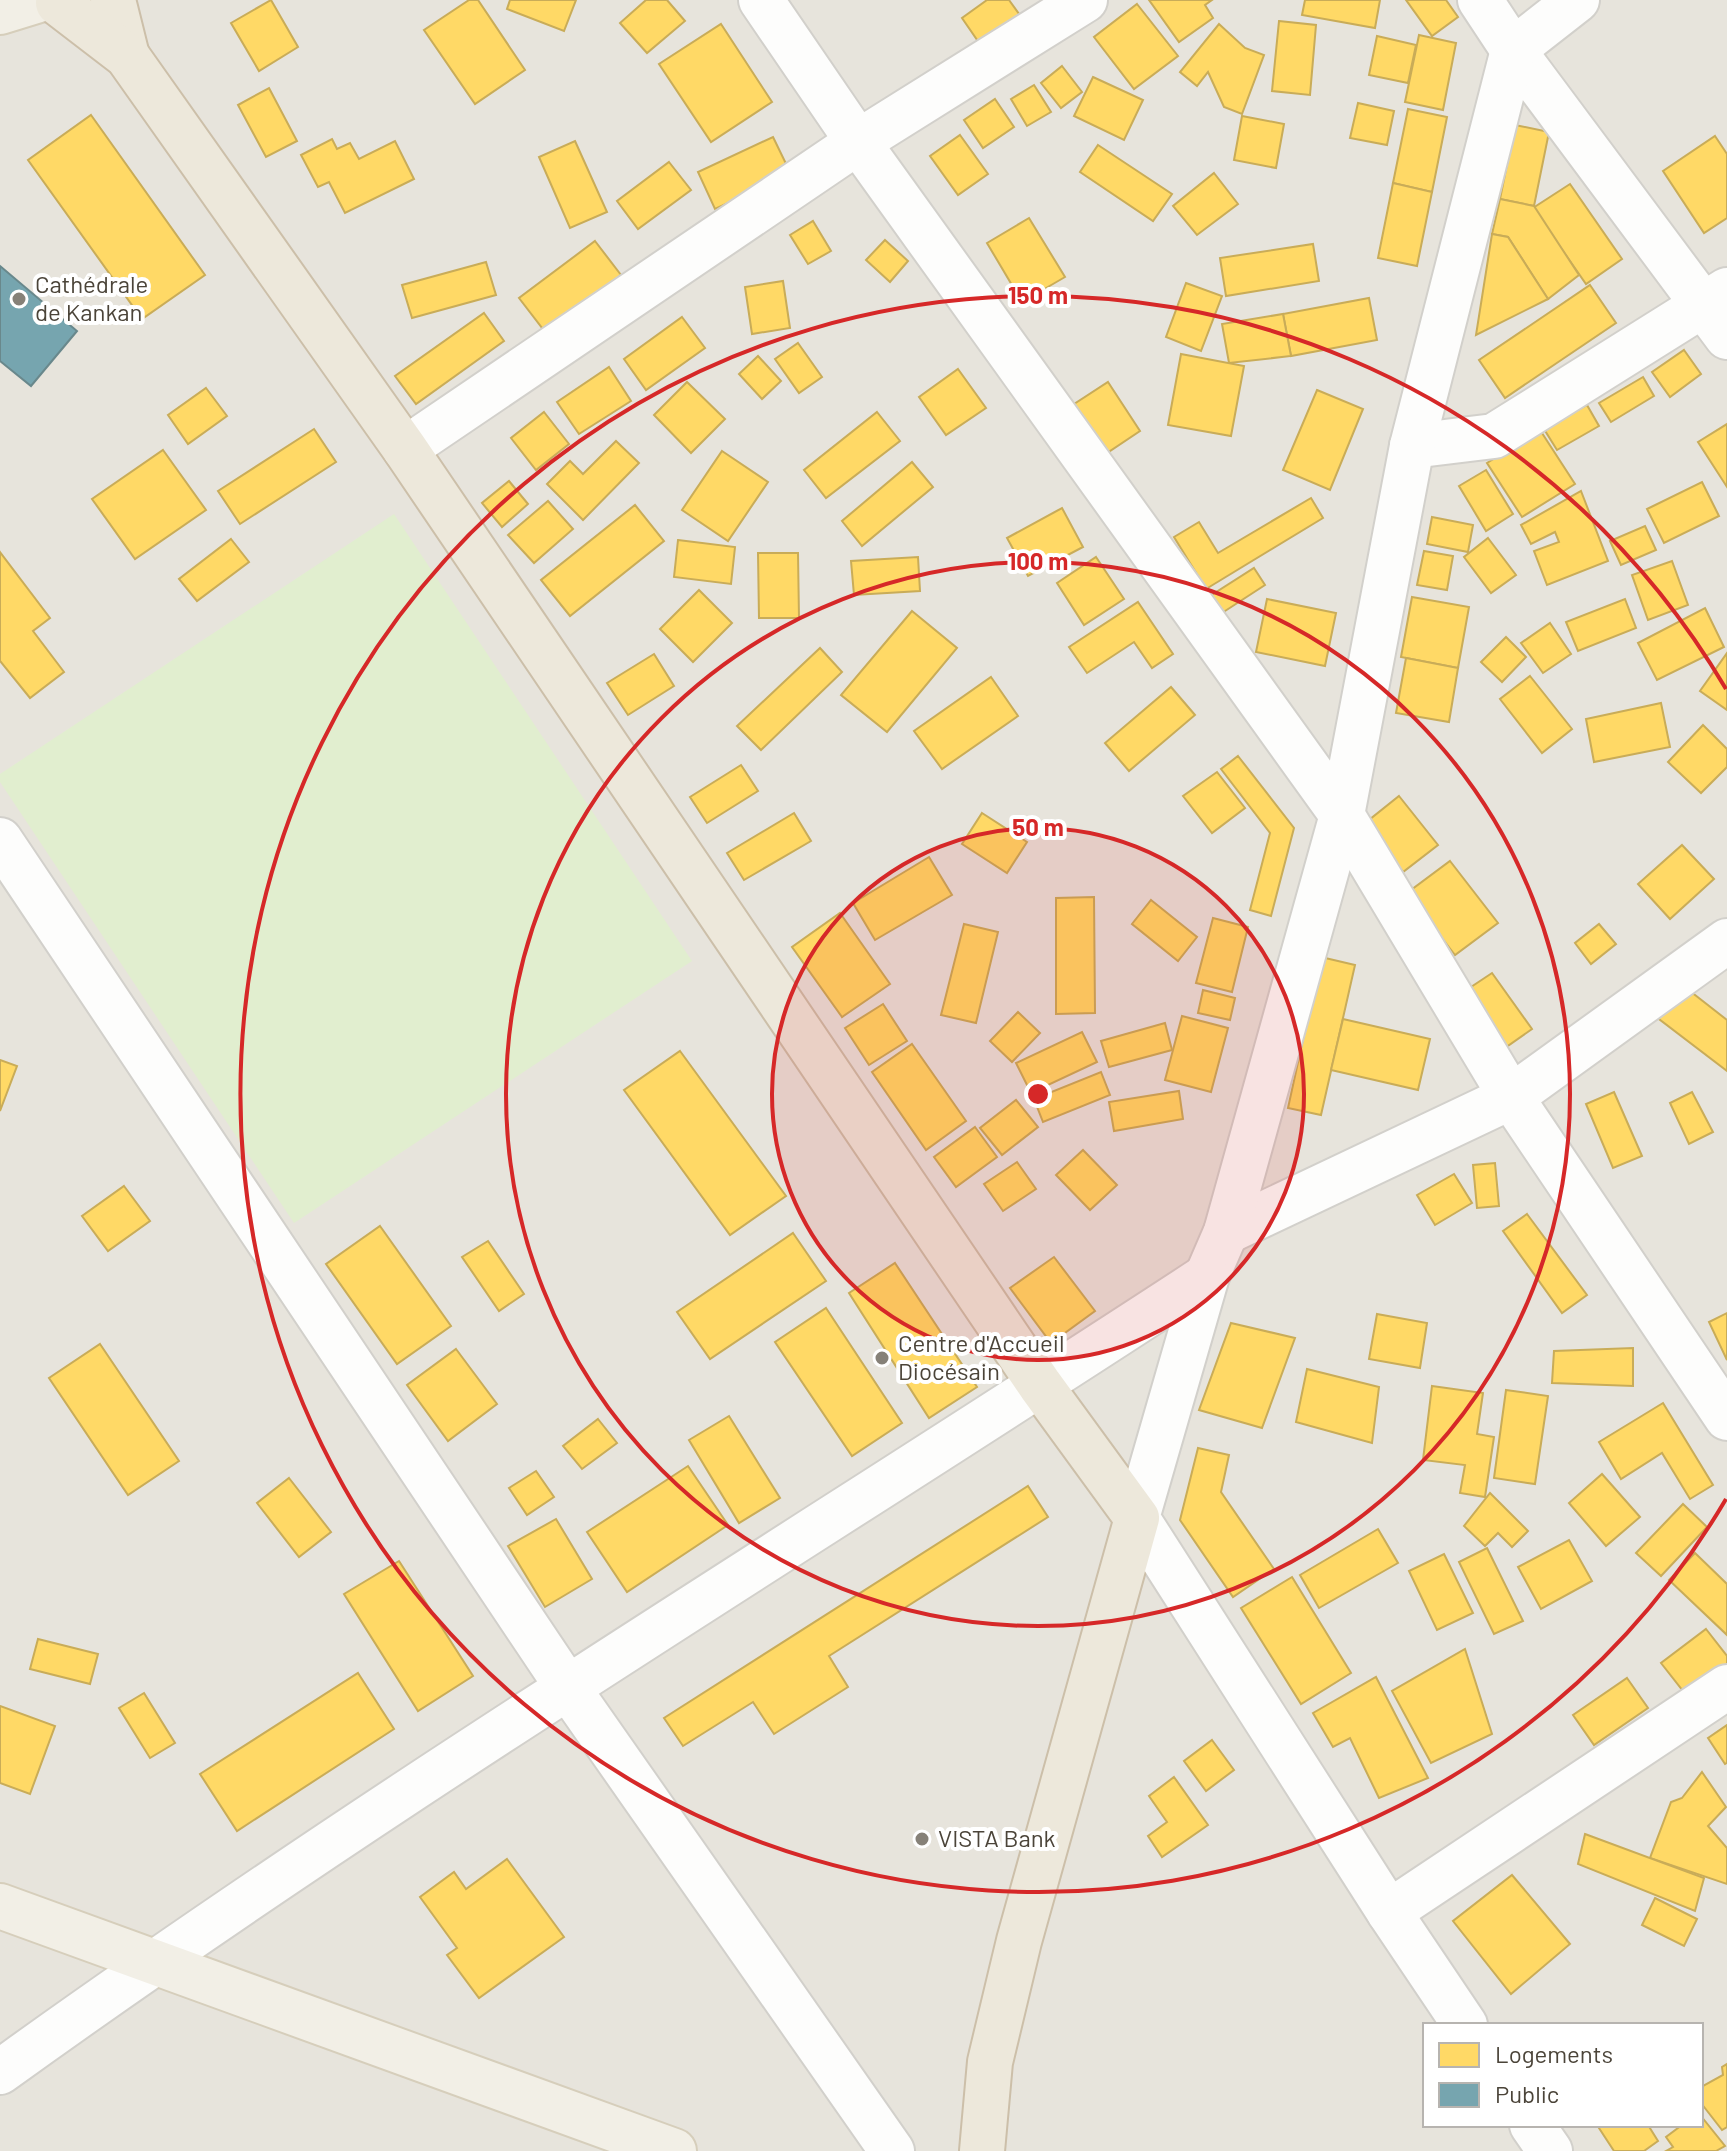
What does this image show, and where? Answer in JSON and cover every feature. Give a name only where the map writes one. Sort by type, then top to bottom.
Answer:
[{"type":"highway","points":[[113,0],[127,56]]},
{"type":"highway","points":[[55,1],[127,56],[405,449],[1040,1385],[1137,1518],[1019,1941],[990,2062],[982,2151]]},
{"type":"highway","points":[[952,2151],[990,2062]]},
{"type":"main road","points":[[0,12],[55,1]]},
{"type":"main road","points":[[0,1906],[674,2151]]},
{"type":"street","points":[[761,0],[858,142],[1342,815],[1511,1097],[1727,1418]]},
{"type":"street","points":[[405,449],[858,142],[1085,0]]},
{"type":"street","points":[[1412,446],[1494,436],[1720,311],[1513,50],[1480,0]]},
{"type":"street","points":[[1464,2023],[1137,1518],[1207,1276],[1226,1232],[1342,815],[1412,446],[1513,50],[1577,0]]},
{"type":"street","points":[[0,840],[568,1688],[892,2151]]},
{"type":"street","points":[[1226,1232],[1511,1097],[1727,941]]},
{"type":"street","points":[[0,2072],[151,1963],[568,1688],[1207,1276]]},
{"type":"street","points":[[1389,1912],[1727,1687]]},
{"type":"street","points":[[1533,2127],[1550,2151]]},
{"type":"shaded area","points":[[0,0],[1727,0],[1727,2151],[0,2151]]},
{"type":"green space","points":[[394,514],[692,961],[294,1223],[0,782],[0,774]]},
{"type":"building: Logements","points":[[271,0],[298,47],[259,71],[231,23]]},
{"type":"building: Logements","points":[[469,0],[478,0],[525,70],[475,104],[424,30]]},
{"type":"building: Logements","points":[[510,0],[576,0],[564,31],[507,9]]},
{"type":"building: Logements","points":[[646,0],[667,0],[685,21],[647,53],[620,23]]},
{"type":"building: Logements","points":[[987,0],[1009,0],[1022,18],[982,47],[962,18]]},
{"type":"building: Logements","points":[[1149,0],[1212,0],[1205,5],[1213,18],[1179,42]]},
{"type":"building: Logements","points":[[1305,0],[1380,0],[1375,28],[1302,15]]},
{"type":"building: Logements","points":[[1406,0],[1446,0],[1458,17],[1432,36]]},
{"type":"building: Logements","points":[[1137,4],[1178,56],[1134,89],[1094,37]]},
{"type":"building: Logements","points":[[1279,21],[1316,25],[1310,95],[1272,91]]},
{"type":"building: Logements","points":[[721,24],[772,102],[711,142],[659,64]]},
{"type":"building: Logements","points":[[1219,24],[1245,48],[1264,55],[1242,114],[1224,107],[1208,72],[1197,86],[1180,72]]},
{"type":"building: Logements","points":[[1419,35],[1456,43],[1443,110],[1405,102]]},
{"type":"building: Logements","points":[[1377,36],[1416,45],[1408,83],[1369,75]]},
{"type":"building: Logements","points":[[1062,66],[1082,92],[1061,108],[1041,83]]},
{"type":"building: Logements","points":[[1093,77],[1143,100],[1124,140],[1074,116]]},
{"type":"building: Logements","points":[[1034,85],[1051,112],[1027,126],[1011,99]]},
{"type":"building: Logements","points":[[269,88],[297,141],[266,157],[238,105]]},
{"type":"building: Logements","points":[[995,99],[1014,127],[983,148],[964,120]]},
{"type":"building: Logements","points":[[1358,103],[1394,111],[1387,145],[1350,138]]},
{"type":"building: Logements","points":[[1408,109],[1447,117],[1432,192],[1393,183]]},
{"type":"building: Logements","points":[[91,115],[205,275],[142,319],[28,160]]},
{"type":"building: Logements","points":[[1242,116],[1284,124],[1276,168],[1234,160]]},
{"type":"building: Logements","points":[[1515,125],[1549,132],[1534,206],[1500,199]]},
{"type":"building: Logements","points":[[960,135],[988,174],[958,195],[930,156]]},
{"type":"building: Logements","points":[[1715,136],[1727,154],[1727,218],[1704,233],[1663,171]]},
{"type":"building: Logements","points":[[773,137],[791,174],[715,209],[698,172]]},
{"type":"building: Logements","points":[[332,139],[337,149],[350,143],[359,159],[395,141],[414,179],[345,213],[329,182],[318,187],[301,155]]},
{"type":"building: Logements","points":[[575,141],[607,212],[570,228],[539,157]]},
{"type":"building: Logements","points":[[1098,145],[1172,194],[1153,221],[1080,172]]},
{"type":"building: Logements","points":[[669,162],[691,190],[638,229],[617,201]]},
{"type":"building: Logements","points":[[1214,173],[1238,204],[1197,235],[1173,206]]},
{"type":"building: Logements","points":[[1393,183],[1432,192],[1417,266],[1378,258]]},
{"type":"building: Logements","points":[[1570,184],[1622,259],[1586,284],[1533,208]]},
{"type":"building: Logements","points":[[1500,199],[1534,206],[1579,275],[1548,299],[1508,237],[1492,234]]},
{"type":"building: Logements","points":[[1029,218],[1065,277],[1022,302],[987,243]]},
{"type":"building: Logements","points":[[813,221],[831,251],[808,264],[790,235]]},
{"type":"building: Logements","points":[[1492,234],[1508,237],[1548,299],[1476,335]]},
{"type":"building: Logements","points":[[885,240],[908,261],[890,282],[866,260]]},
{"type":"building: Logements","points":[[595,241],[621,275],[546,333],[519,298]]},
{"type":"building: Logements","points":[[1313,244],[1319,281],[1226,296],[1220,258]]},
{"type":"building: Logements","points":[[486,262],[496,295],[412,318],[402,285]]},
{"type":"building: Logements","points":[[783,281],[790,328],[752,334],[745,287]]},
{"type":"building: Logements","points":[[1186,283],[1222,296],[1201,351],[1166,337]]},
{"type":"building: Logements","points":[[1590,285],[1616,323],[1505,398],[1479,360]]},
{"type":"building: Logements","points":[[1369,298],[1377,340],[1291,356],[1283,314]]},
{"type":"building: Logements","points":[[484,313],[504,341],[416,404],[395,376]]},
{"type":"building: Logements","points":[[1283,314],[1291,356],[1229,363],[1222,324]]},
{"type":"building: Logements","points":[[682,317],[705,348],[646,390],[624,359]]},
{"type":"building: Logements","points":[[798,343],[822,377],[799,393],[775,359]]},
{"type":"building: Logements","points":[[1684,350],[1701,374],[1670,397],[1652,372]]},
{"type":"building: Logements","points":[[1181,354],[1244,366],[1231,436],[1168,425]]},
{"type":"building: Logements","points":[[758,356],[781,381],[762,399],[739,374]]},
{"type":"building: Logements","points":[[609,367],[631,401],[579,434],[557,402]]},
{"type":"building: Logements","points":[[958,369],[986,408],[946,435],[919,397]]},
{"type":"building: Logements","points":[[1643,377],[1654,396],[1611,422],[1599,403]]},
{"type":"building: Logements","points":[[687,382],[725,419],[691,453],[654,415]]},
{"type":"building: Logements","points":[[1108,382],[1140,431],[1104,455],[1071,406]]},
{"type":"building: Logements","points":[[206,388],[227,416],[188,444],[168,415]]},
{"type":"building: Logements","points":[[1317,390],[1363,409],[1330,490],[1283,470]]},
{"type":"building: Logements","points":[[1587,405],[1599,426],[1557,450],[1544,429]]},
{"type":"building: Logements","points":[[544,412],[569,444],[536,470],[511,438]]},
{"type":"building: Logements","points":[[877,412],[900,441],[826,498],[804,470]]},
{"type":"building: Logements","points":[[1727,424],[1727,487],[1698,442]]},
{"type":"building: Logements","points":[[314,429],[336,462],[240,524],[218,491]]},
{"type":"building: Logements","points":[[1540,430],[1575,484],[1522,517],[1487,463]]},
{"type":"building: Logements","points":[[616,441],[639,463],[583,520],[547,484],[570,461],[583,474]]},
{"type":"building: Logements","points":[[163,450],[206,510],[135,559],[92,499]]},
{"type":"building: Logements","points":[[722,451],[768,482],[728,541],[682,510]]},
{"type":"building: Logements","points":[[912,462],[933,487],[862,546],[842,521]]},
{"type":"building: Logements","points":[[1486,470],[1513,514],[1486,531],[1459,486]]},
{"type":"building: Logements","points":[[509,481],[528,504],[502,527],[482,503]]},
{"type":"building: Logements","points":[[1702,482],[1719,516],[1664,543],[1647,509]]},
{"type":"building: Logements","points":[[1581,491],[1608,561],[1547,585],[1534,551],[1559,542],[1555,532],[1531,544],[1521,525]]},
{"type":"building: Logements","points":[[1311,498],[1323,518],[1206,589],[1174,537],[1199,522],[1218,553]]},
{"type":"building: Logements","points":[[548,501],[573,529],[534,563],[508,535]]},
{"type":"building: Logements","points":[[635,505],[664,541],[570,616],[541,580]]},
{"type":"building: Logements","points":[[1062,508],[1083,547],[1028,576],[1007,538]]},
{"type":"building: Logements","points":[[1432,517],[1473,525],[1468,552],[1427,544]]},
{"type":"building: Logements","points":[[1645,526],[1656,550],[1621,565],[1610,541]]},
{"type":"building: Logements","points":[[1488,538],[1516,575],[1491,593],[1464,557]]},
{"type":"building: Logements","points":[[231,539],[249,562],[197,601],[179,579]]},
{"type":"building: Logements","points":[[678,540],[735,547],[731,584],[674,577]]},
{"type":"building: Logements","points":[[1424,551],[1453,556],[1447,590],[1417,585]]},
{"type":"building: Logements","points":[[0,552],[50,618],[33,631],[64,672],[30,698],[0,661]]},
{"type":"building: Logements","points":[[758,553],[798,553],[799,618],[759,618]]},
{"type":"building: Logements","points":[[918,557],[920,591],[854,595],[851,561]]},
{"type":"building: Logements","points":[[1096,557],[1124,599],[1084,625],[1057,583]]},
{"type":"building: Logements","points":[[1672,561],[1688,605],[1648,620],[1632,575]]},
{"type":"building: Logements","points":[[1254,568],[1265,585],[1222,613],[1210,596]]},
{"type":"building: Logements","points":[[699,590],[732,623],[693,662],[660,629]]},
{"type":"building: Logements","points":[[1412,597],[1469,607],[1458,668],[1401,657]]},
{"type":"building: Logements","points":[[1267,599],[1336,613],[1325,666],[1256,652]]},
{"type":"building: Logements","points":[[1625,599],[1636,628],[1578,651],[1566,622]]},
{"type":"building: Logements","points":[[1138,602],[1173,654],[1152,668],[1134,642],[1087,673],[1069,647]]},
{"type":"building: Logements","points":[[1705,608],[1724,647],[1657,680],[1638,643]]},
{"type":"building: Logements","points":[[912,611],[957,648],[887,732],[841,695]]},
{"type":"building: Logements","points":[[1550,623],[1571,654],[1543,673],[1521,643]]},
{"type":"building: Logements","points":[[1506,637],[1526,657],[1502,682],[1481,662]]},
{"type":"building: Logements","points":[[820,648],[842,672],[761,750],[737,726]]},
{"type":"building: Logements","points":[[1727,653],[1727,710],[1700,691]]},
{"type":"building: Logements","points":[[654,654],[674,686],[628,715],[607,683]]},
{"type":"building: Logements","points":[[1406,658],[1458,668],[1449,722],[1396,713]]},
{"type":"building: Logements","points":[[1530,676],[1572,729],[1542,753],[1500,699]]},
{"type":"building: Logements","points":[[991,677],[1018,716],[942,769],[914,731]]},
{"type":"building: Logements","points":[[1171,687],[1195,715],[1129,771],[1105,743]]},
{"type":"building: Logements","points":[[1661,703],[1670,747],[1594,762],[1586,719]]},
{"type":"building: Logements","points":[[1703,725],[1727,749],[1727,767],[1701,793],[1668,762]]},
{"type":"building: Logements","points":[[1238,756],[1294,828],[1271,916],[1250,910],[1270,833],[1221,769]]},
{"type":"building: Logements","points":[[741,765],[758,791],[707,823],[690,797]]},
{"type":"building: Logements","points":[[1217,772],[1245,808],[1212,833],[1183,796]]},
{"type":"building: Logements","points":[[1399,796],[1438,845],[1403,872],[1364,824]]},
{"type":"building: Logements","points":[[794,813],[811,841],[744,880],[727,853]]},
{"type":"building: Logements","points":[[982,813],[1027,842],[1007,873],[962,844]]},
{"type":"building: Logements","points":[[1682,845],[1714,879],[1670,919],[1638,884]]},
{"type":"building: Logements","points":[[929,857],[952,895],[875,940],[853,903]]},
{"type":"building: Logements","points":[[1450,861],[1498,923],[1455,955],[1407,893]]},
{"type":"building: Logements","points":[[1094,897],[1095,1013],[1056,1014],[1056,898]]},
{"type":"building: Logements","points":[[1151,900],[1197,937],[1178,961],[1132,924]]},
{"type":"building: Logements","points":[[840,913],[890,984],[842,1017],[792,947]]},
{"type":"building: Logements","points":[[1213,918],[1248,927],[1232,992],[1196,983]]},
{"type":"building: Logements","points":[[964,924],[998,932],[976,1023],[941,1015]]},
{"type":"building: Logements","points":[[1599,924],[1616,944],[1591,964],[1575,943]]},
{"type":"building: Logements","points":[[1321,957],[1355,965],[1321,1115],[1288,1108]]},
{"type":"building: Logements","points":[[1492,973],[1532,1029],[1502,1050],[1462,993]]},
{"type":"building: Logements","points":[[1681,984],[1727,1020],[1727,1071],[1655,1016]]},
{"type":"building: Logements","points":[[1203,990],[1235,998],[1230,1020],[1198,1013]]},
{"type":"building: Logements","points":[[883,1004],[907,1041],[869,1065],[845,1028]]},
{"type":"building: Logements","points":[[1018,1012],[1040,1033],[1012,1062],[990,1041]]},
{"type":"building: Logements","points":[[1182,1016],[1228,1028],[1211,1092],[1165,1080]]},
{"type":"building: Logements","points":[[1343,1019],[1430,1039],[1418,1090],[1331,1070]]},
{"type":"building: Logements","points":[[1165,1023],[1172,1050],[1109,1067],[1101,1041]]},
{"type":"building: Logements","points":[[1082,1032],[1097,1062],[1031,1093],[1016,1063]]},
{"type":"building: Logements","points":[[912,1044],[966,1121],[926,1150],[872,1072]]},
{"type":"building: Logements","points":[[680,1051],[786,1196],[730,1235],[624,1090]]},
{"type":"building: Logements","points":[[0,1060],[17,1066],[0,1111]]},
{"type":"building: Logements","points":[[1101,1072],[1110,1095],[1043,1122],[1034,1099]]},
{"type":"building: Logements","points":[[1179,1091],[1183,1119],[1114,1131],[1109,1102]]},
{"type":"building: Logements","points":[[1614,1092],[1642,1156],[1613,1168],[1586,1104]]},
{"type":"building: Logements","points":[[1692,1092],[1713,1132],[1689,1144],[1670,1103]]},
{"type":"building: Logements","points":[[1016,1100],[1038,1127],[1002,1155],[980,1128]]},
{"type":"building: Logements","points":[[975,1127],[997,1157],[956,1187],[934,1157]]},
{"type":"building: Logements","points":[[1083,1150],[1117,1185],[1090,1210],[1056,1175]]},
{"type":"building: Logements","points":[[1017,1162],[1036,1189],[1003,1211],[984,1184]]},
{"type":"building: Logements","points":[[1495,1163],[1499,1206],[1477,1208],[1473,1165]]},
{"type":"building: Logements","points":[[1454,1174],[1472,1203],[1435,1225],[1417,1195]]},
{"type":"building: Logements","points":[[124,1186],[150,1221],[108,1251],[82,1216]]},
{"type":"building: Logements","points":[[1527,1214],[1587,1295],[1562,1313],[1503,1231]]},
{"type":"building: Logements","points":[[380,1226],[451,1326],[397,1364],[326,1264]]},
{"type":"building: Logements","points":[[793,1233],[826,1281],[710,1359],[677,1312]]},
{"type":"building: Logements","points":[[488,1241],[524,1294],[499,1311],[462,1257]]},
{"type":"building: Logements","points":[[1054,1257],[1095,1311],[1051,1343],[1010,1288]]},
{"type":"building: Logements","points":[[895,1263],[977,1387],[929,1418],[849,1293]]},
{"type":"building: Logements","points":[[826,1308],[902,1423],[852,1456],[775,1342]]},
{"type":"building: Logements","points":[[1727,1313],[1727,1360],[1709,1322]]},
{"type":"building: Logements","points":[[1377,1314],[1427,1323],[1420,1368],[1369,1359]]},
{"type":"building: Logements","points":[[1231,1323],[1295,1338],[1262,1428],[1199,1410]]},
{"type":"building: Logements","points":[[100,1344],[179,1461],[128,1495],[49,1378]]},
{"type":"building: Logements","points":[[1633,1348],[1633,1386],[1552,1383],[1554,1351]]},
{"type":"building: Logements","points":[[456,1349],[497,1404],[448,1441],[407,1385]]},
{"type":"building: Logements","points":[[1307,1369],[1379,1387],[1372,1443],[1296,1422]]},
{"type":"building: Logements","points":[[1432,1386],[1483,1393],[1477,1434],[1494,1437],[1485,1497],[1460,1493],[1465,1465],[1423,1460]]},
{"type":"building: Logements","points":[[1506,1390],[1548,1396],[1535,1484],[1494,1478]]},
{"type":"building: Logements","points":[[1663,1403],[1713,1485],[1690,1499],[1662,1453],[1621,1479],[1599,1442]]},
{"type":"building: Logements","points":[[729,1416],[780,1498],[739,1523],[689,1440]]},
{"type":"building: Logements","points":[[598,1419],[617,1443],[582,1469],[563,1446]]},
{"type":"building: Logements","points":[[1198,1448],[1229,1455],[1221,1492],[1274,1569],[1233,1597],[1180,1520]]},
{"type":"building: Logements","points":[[688,1466],[728,1525],[627,1592],[587,1532]]},
{"type":"building: Logements","points":[[536,1471],[554,1497],[527,1515],[509,1488]]},
{"type":"building: Logements","points":[[1602,1474],[1640,1517],[1606,1546],[1569,1503]]},
{"type":"building: Logements","points":[[289,1478],[331,1532],[299,1557],[257,1503]]},
{"type":"building: Logements","points":[[1028,1486],[1048,1517],[829,1656],[848,1687],[774,1734],[753,1702],[683,1746],[664,1718]]},
{"type":"building: Logements","points":[[1490,1493],[1528,1531],[1512,1547],[1498,1533],[1485,1546],[1464,1526]]},
{"type":"building: Logements","points":[[1683,1504],[1707,1527],[1661,1576],[1636,1553]]},
{"type":"building: Logements","points":[[556,1519],[592,1579],[545,1607],[508,1546]]},
{"type":"building: Logements","points":[[1378,1529],[1398,1563],[1319,1608],[1300,1575]]},
{"type":"building: Logements","points":[[1569,1540],[1592,1581],[1541,1609],[1518,1567]]},
{"type":"building: Logements","points":[[1487,1548],[1523,1621],[1494,1634],[1459,1562]]},
{"type":"building: Logements","points":[[1695,1553],[1727,1584],[1727,1635],[1669,1580]]},
{"type":"building: Logements","points":[[1444,1554],[1473,1613],[1437,1630],[1409,1571]]},
{"type":"building: Logements","points":[[399,1561],[473,1676],[418,1711],[344,1594]]},
{"type":"building: Logements","points":[[1292,1577],[1351,1673],[1301,1704],[1241,1608]]},
{"type":"building: Logements","points":[[1706,1629],[1727,1656],[1727,1666],[1687,1696],[1661,1663]]},
{"type":"building: Logements","points":[[38,1639],[98,1654],[90,1684],[30,1669]]},
{"type":"building: Logements","points":[[1465,1649],[1492,1734],[1431,1763],[1392,1691]]},
{"type":"building: Logements","points":[[358,1673],[394,1729],[237,1831],[200,1774]]},
{"type":"building: Logements","points":[[1376,1677],[1428,1778],[1379,1798],[1350,1738],[1333,1747],[1313,1713]]},
{"type":"building: Logements","points":[[1627,1678],[1648,1708],[1594,1745],[1573,1715]]},
{"type":"building: Logements","points":[[144,1693],[175,1743],[150,1758],[119,1708]]},
{"type":"building: Logements","points":[[0,1706],[55,1726],[30,1794],[0,1783]]},
{"type":"building: Logements","points":[[1727,1725],[1727,1763],[1725,1764],[1708,1738]]},
{"type":"building: Logements","points":[[1212,1740],[1234,1770],[1206,1791],[1184,1761]]},
{"type":"building: Logements","points":[[1702,1772],[1726,1807],[1708,1826],[1727,1848],[1727,1884],[1650,1858],[1671,1802],[1682,1798]]},
{"type":"building: Logements","points":[[1174,1777],[1208,1825],[1162,1857],[1148,1836],[1167,1822],[1149,1796]]},
{"type":"building: Logements","points":[[1585,1834],[1704,1878],[1695,1911],[1578,1864]]},
{"type":"building: Logements","points":[[507,1859],[564,1937],[479,1998],[447,1955],[457,1948],[420,1897],[454,1872],[466,1889]]},
{"type":"building: Logements","points":[[1512,1875],[1570,1944],[1511,1994],[1453,1921]]},
{"type":"building: Logements","points":[[1655,1898],[1697,1919],[1684,1946],[1642,1925]]},
{"type":"building: Logements","points":[[1727,2064],[1727,2127],[1722,2130],[1703,2106],[1703,2086],[1723,2075],[1722,2067]]},
{"type":"building: Logements","points":[[1703,2118],[1725,2146],[1716,2151],[1666,2151],[1673,2147],[1666,2137],[1679,2127],[1703,2127]]},
{"type":"building: Logements","points":[[1598,2127],[1649,2127],[1658,2141],[1644,2151],[1614,2151]]},
{"type":"building: Public","name":"Cathédrale de Kankan","points":[[0,266],[77,331],[31,386],[0,361]]},
{"type":"place","name":"Cathédrale de Kankan","points":[[19,299]]},
{"type":"place","name":"Centre d'Accueil Diocésain","points":[[882,1358]]},
{"type":"place","name":"VISTA Bank","points":[[922,1839]]}]
